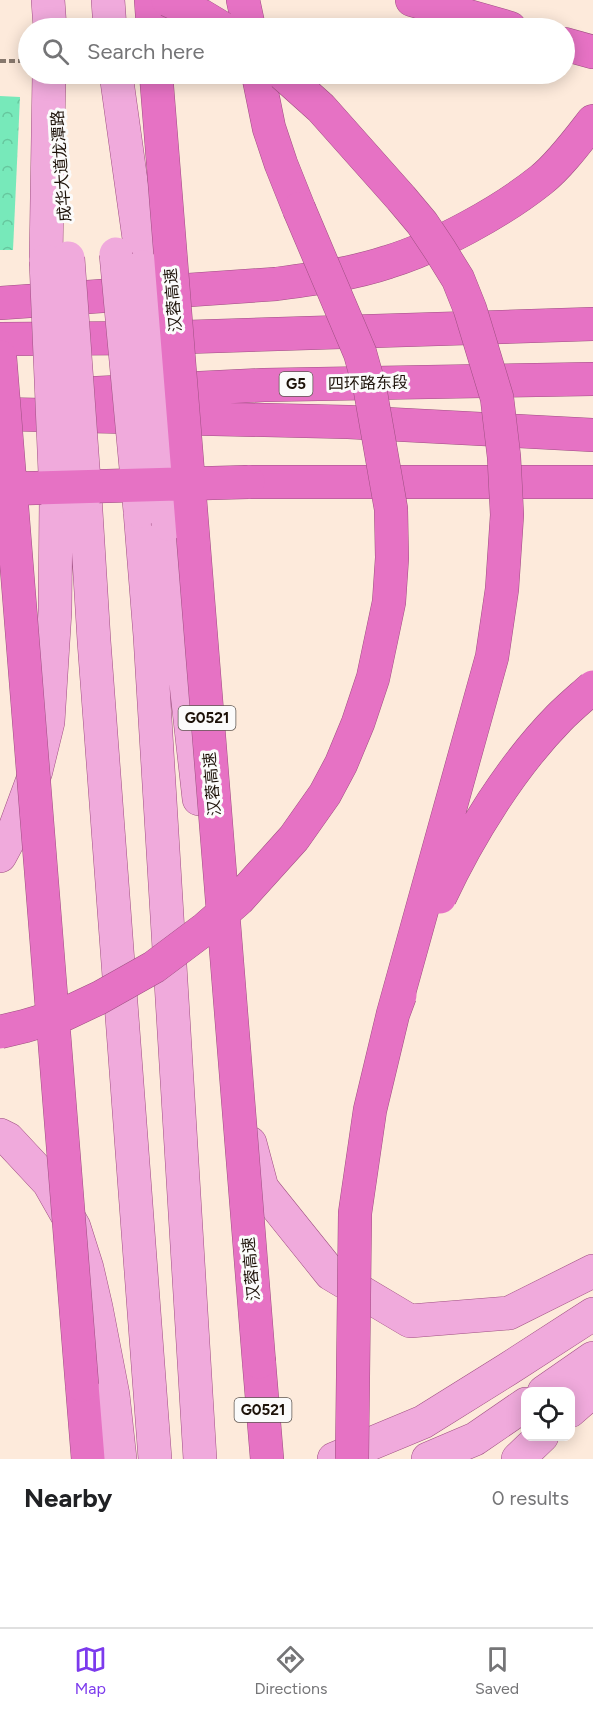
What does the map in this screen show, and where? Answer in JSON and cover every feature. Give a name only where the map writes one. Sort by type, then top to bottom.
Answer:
[{"type":"highway","points":[[151,0],[152,18]]},
{"type":"highway","points":[[168,0],[205,18]]},
{"type":"highway","points":[[243,0],[247,18]]},
{"type":"highway","points":[[412,0],[475,18]]},
{"type":"highway","points":[[575,47],[593,52]]},
{"type":"highway","name":"汉蓉高速","points":[[157,84],[267,1459]]},
{"type":"highway","points":[[0,1032],[65,1014],[99,998],[154,967],[206,928],[239,899],[294,838],[325,794],[341,764],[358,723],[373,678],[389,602],[392,558],[392,509],[380,437],[360,353],[322,267],[281,164],[269,128],[260,84]]},
{"type":"highway","points":[[294,84],[321,108],[401,198],[428,232],[458,279],[470,309],[494,388],[504,457],[507,515],[502,589],[492,657],[393,1014],[370,1110],[355,1213],[352,1459]]},
{"type":"highway","points":[[0,303],[276,284],[317,279],[388,262],[440,241],[481,219],[543,179],[593,121]]},
{"type":"highway","points":[[0,339],[156,338],[593,324]]},
{"type":"highway","points":[[0,357],[109,1458]]},
{"type":"highway","name":"四环路东段","points":[[0,398],[264,385],[593,379]]},
{"type":"highway","points":[[0,414],[348,423],[593,435]]},
{"type":"highway","points":[[0,489],[248,482],[593,482]]},
{"type":"highway","points":[[393,1014],[423,934],[450,877],[493,802],[558,719],[593,687]]},
{"type":"main road","points":[[108,0],[109,18]]},
{"type":"main road","points":[[49,84],[70,496],[94,641],[155,1458]]},
{"type":"main road","name":"成华大道龙潭路","points":[[54,84],[57,259]]},
{"type":"main road","points":[[112,84],[154,517],[232,1078],[262,1188],[332,1274],[410,1322],[509,1313],[593,1271]]},
{"type":"main road","points":[[117,84],[130,261]]},
{"type":"main road","points":[[0,856],[15,828],[36,771],[48,722],[55,611],[70,496]]},
{"type":"main road","points":[[154,517],[150,636],[199,1453]]},
{"type":"main road","points":[[0,1135],[8,1138],[49,1183],[74,1227],[87,1268],[113,1395],[109,1458]]},
{"type":"main road","points":[[334,1459],[423,1422],[593,1314]]},
{"type":"main road","points":[[551,1387],[593,1358]]},
{"type":"main road","points":[[575,1407],[593,1391]]},
{"type":"main road","points":[[429,1459],[475,1439],[521,1407]]},
{"type":"main road","points":[[518,1459],[538,1441]]},
{"type":"path","points":[[0,61],[18,61]]},
{"type":"green space","points":[[0,96],[20,97],[13,250],[0,250]]}]
